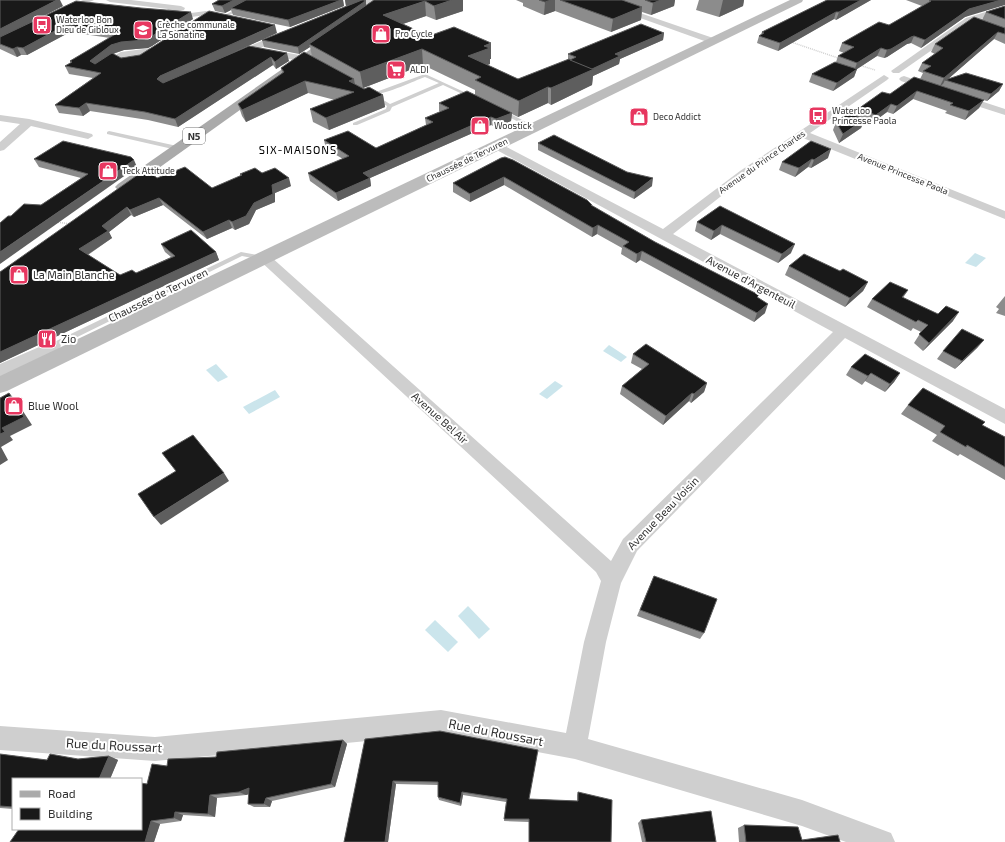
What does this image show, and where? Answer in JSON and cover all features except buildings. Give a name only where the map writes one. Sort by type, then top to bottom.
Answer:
[{"type":"main road","name":"Chaussée de Tervuren","points":[[0,385],[57,352],[265,259],[798,0]]},
{"type":"main road","points":[[358,21],[388,1]]},
{"type":"main road","name":"N5","points":[[109,197],[177,148],[308,61],[346,29]]},
{"type":"street","points":[[336,14],[372,0]]},
{"type":"street","points":[[594,0],[713,41]]},
{"type":"street","points":[[60,2],[105,4],[178,12],[190,15],[208,14],[238,20]]},
{"type":"street","points":[[57,14],[83,2]]},
{"type":"street","points":[[896,70],[969,20],[1005,8]]},
{"type":"street","points":[[197,22],[208,14]]},
{"type":"street","points":[[969,20],[983,25]]},
{"type":"street","points":[[222,61],[292,32],[277,28]]},
{"type":"street","points":[[114,59],[124,61],[139,59],[154,48]]},
{"type":"street","points":[[250,49],[308,61]]},
{"type":"street","points":[[904,79],[906,78],[904,74],[896,70],[885,70],[881,75],[893,80],[904,79],[1005,112]]},
{"type":"street","name":"Avenue du Prince Charles","points":[[664,235],[744,173],[802,134],[881,75]]},
{"type":"street","points":[[0,118],[29,122],[88,136]]},
{"type":"street","points":[[0,148],[29,122]]},
{"type":"street","name":"Avenue Princesse Paola","points":[[802,134],[1005,214]]},
{"type":"street","name":"Avenue d'Argenteuil","points":[[497,146],[1005,417]]},
{"type":"street","name":"Avenue Bel Air","points":[[265,259],[603,565],[611,581]]},
{"type":"street","name":"Avenue Beau Voisin","points":[[575,747],[595,642],[611,581],[630,545],[843,331]]},
{"type":"street","name":"Chaussée de Tervuren","points":[[0,371],[57,352]]},
{"type":"street","name":"Rue du Roussart","points":[[0,738],[155,749],[441,722],[575,747],[802,813],[882,842]]},
{"type":"lane","points":[[223,17],[257,0]]},
{"type":"lane","points":[[390,106],[366,93],[377,93],[425,75],[480,101]]},
{"type":"lane","points":[[355,124],[388,110],[390,106],[443,83]]},
{"type":"lane","points":[[500,111],[534,128]]},
{"type":"lane","points":[[109,133],[177,148]]},
{"type":"path","points":[[791,42],[842,59]]},
{"type":"path","points":[[857,64],[881,75]]},
{"type":"path","points":[[53,222],[72,224]]},
{"type":"water","points":[[975,253],[986,258],[976,267],[965,263]]},
{"type":"water","points":[[609,345],[627,357],[621,362],[603,351]]},
{"type":"water","points":[[216,364],[228,377],[218,382],[206,370]]},
{"type":"water","points":[[555,381],[563,386],[547,399],[539,394]]},
{"type":"water","points":[[275,390],[280,397],[249,414],[243,407]]},
{"type":"water","points":[[468,606],[490,629],[479,639],[458,616]]},
{"type":"water","points":[[435,620],[458,642],[448,652],[425,630]]},
{"type":"place","name":"Waterloo Bon Dieu de Gibloux","points":[[42,25]]},
{"type":"place","name":"Crèche communale La Sonatine","points":[[143,30]]},
{"type":"place","name":"Pro Cycle","points":[[381,34]]},
{"type":"place","name":"ALDI","points":[[396,70]]},
{"type":"place","name":"Waterloo Princesse Paola","points":[[818,116]]},
{"type":"place","name":"Deco Addict","points":[[639,117]]},
{"type":"place","name":"Woostick","points":[[480,126]]},
{"type":"place","name":"Teck Attitude","points":[[108,171]]},
{"type":"place","name":"La Main Blanche","points":[[19,275]]},
{"type":"place","name":"Zio","points":[[47,339]]},
{"type":"place","name":"Blue Wool","points":[[14,406]]},
{"type":"district","name":"SIX-MAISONS","points":[[298,150]]}]
